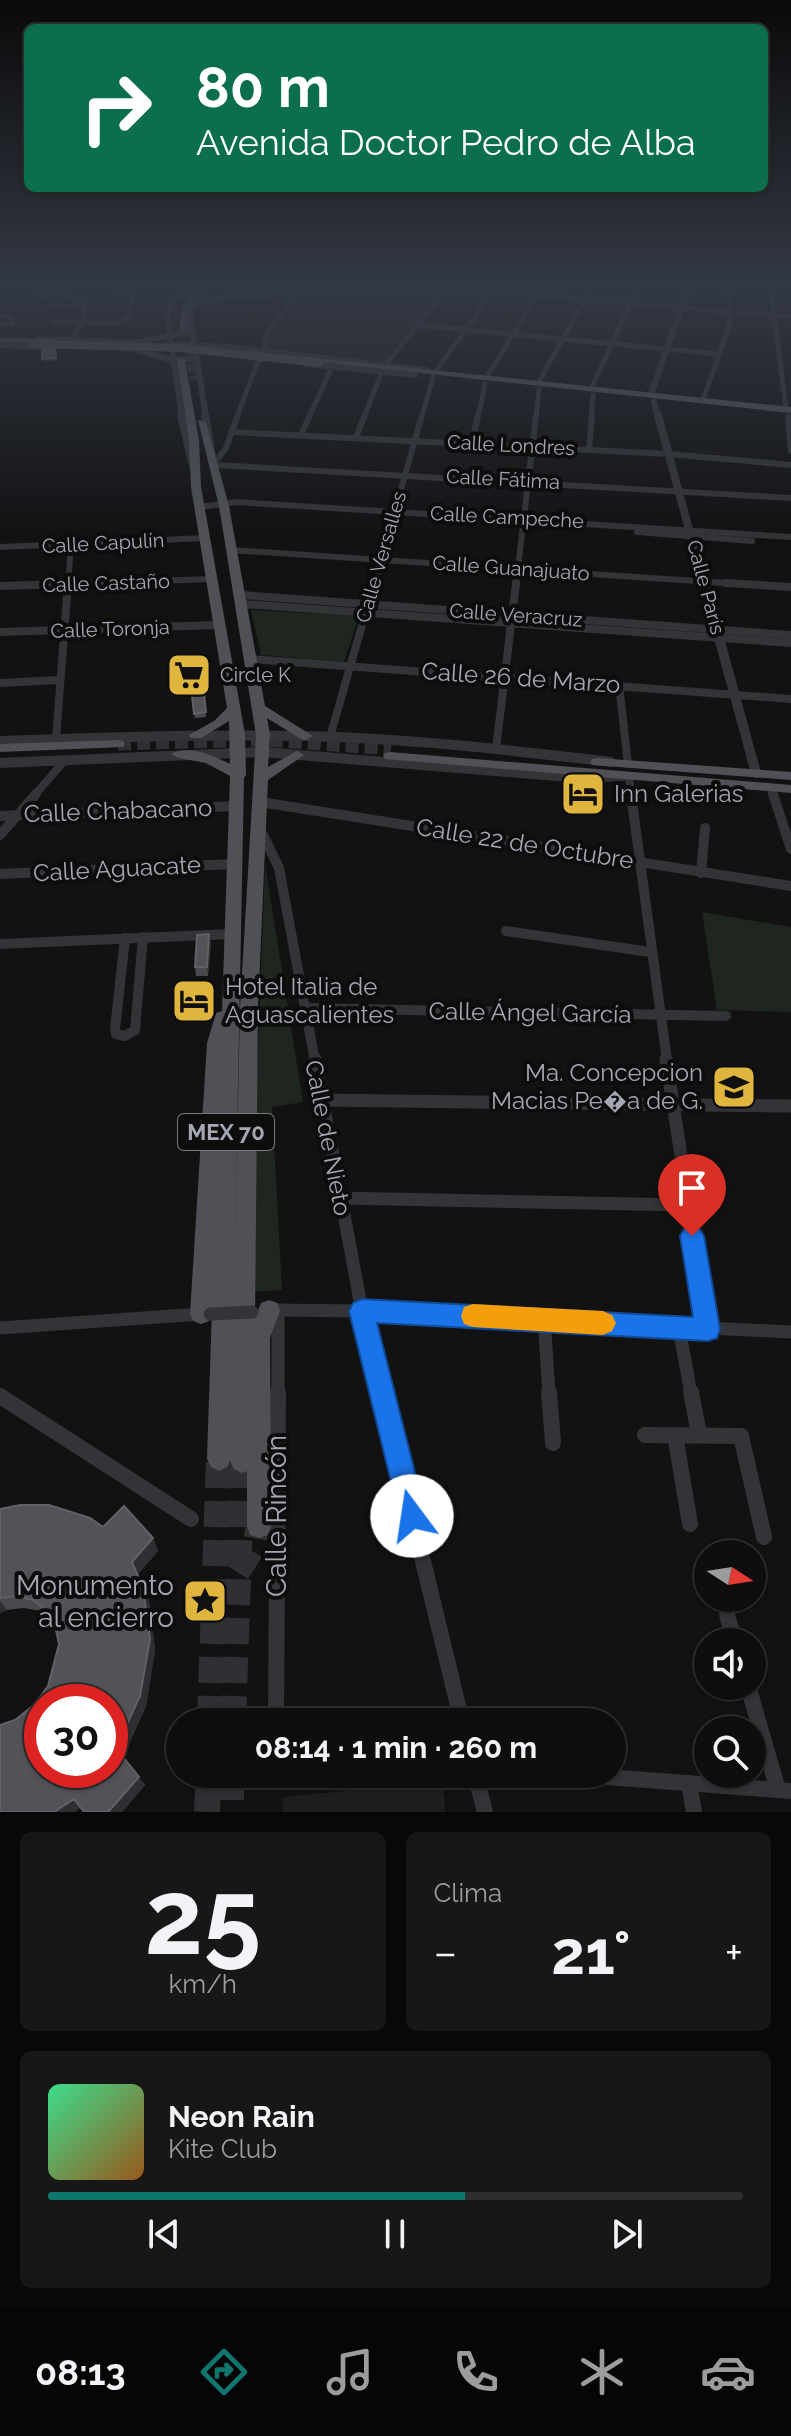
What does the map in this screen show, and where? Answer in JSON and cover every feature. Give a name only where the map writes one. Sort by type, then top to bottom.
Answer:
[{"type":"main road","name":"MEX 70","points":[[177,368],[194,440],[193,466],[238,734],[219,1459]]},
{"type":"main road","points":[[370,368],[430,373]]},
{"type":"main road","points":[[383,368],[789,413]]},
{"type":"main road","name":"MEX 70","points":[[194,380],[203,439],[214,462],[224,506],[263,735],[249,1008],[242,1461]]},
{"type":"main road","points":[[652,398],[703,400],[789,413]]},
{"type":"main road","points":[[202,523],[216,525],[221,543],[231,550]]},
{"type":"main road","points":[[196,735],[219,724],[235,708]]},
{"type":"main road","points":[[261,709],[306,736]]},
{"type":"main road","points":[[0,748],[118,748],[0,756]]},
{"type":"main road","points":[[390,752],[624,770],[791,789]]},
{"type":"main road","points":[[178,754],[210,759],[239,775]]},
{"type":"main road","points":[[260,779],[297,755]]},
{"type":"main road","points":[[624,770],[791,776]]},
{"type":"main road","points":[[205,1314],[216,1043],[229,998]]},
{"type":"main road","points":[[259,1526],[259,1338],[266,1311]]},
{"type":"street","name":"MEX 70","points":[[198,368],[214,462]]},
{"type":"street","points":[[214,462],[231,432],[256,368]]},
{"type":"street","points":[[301,435],[332,368]]},
{"type":"street","points":[[338,368],[430,373]]},
{"type":"street","points":[[403,368],[430,373]]},
{"type":"street","name":"Calle Versalles","points":[[330,737],[406,473],[430,373],[435,368]]},
{"type":"street","points":[[472,443],[486,380],[493,368]]},
{"type":"street","points":[[496,749],[539,386],[549,368]]},
{"type":"street","points":[[589,449],[593,391],[602,368]]},
{"type":"street","points":[[652,398],[661,368]]},
{"type":"street","points":[[703,400],[713,368]]},
{"type":"street","points":[[782,368],[791,451]]},
{"type":"street","points":[[356,437],[382,372]]},
{"type":"street","name":"Calle París","points":[[652,398],[737,694],[756,773]]},
{"type":"street","name":"Calle Londres","points":[[231,432],[589,449],[791,465]]},
{"type":"street","name":"Calle Fátima","points":[[214,462],[791,498]]},
{"type":"street","name":"Calle Campeche","points":[[200,507],[394,514],[791,537]]},
{"type":"street","name":"Calle Campeche","points":[[691,532],[791,543]]},
{"type":"street","name":"Calle Capulín","points":[[0,547],[205,538]]},
{"type":"street","points":[[56,739],[58,680],[71,545]]},
{"type":"street","name":"Calle Guanajuato","points":[[231,550],[791,587]]},
{"type":"street","name":"Calle Castaño","points":[[0,586],[212,579]]},
{"type":"street","name":"Calle Veracruz","points":[[241,600],[791,635]]},
{"type":"street","name":"Calle Toronja","points":[[0,632],[219,625]]},
{"type":"street","name":"Calle Veracruz","points":[[717,632],[791,643]]},
{"type":"street","name":"Calle 26 de Marzo","points":[[251,659],[791,699]]},
{"type":"street","points":[[0,683],[58,680]]},
{"type":"street","points":[[619,685],[624,770],[686,1205],[708,1329]]},
{"type":"street","points":[[0,741],[238,734],[330,737],[587,756],[624,770]]},
{"type":"street","points":[[0,763],[262,752],[581,778],[624,770]]},
{"type":"street","points":[[0,835],[65,760]]},
{"type":"street","points":[[771,788],[791,849]]},
{"type":"street","name":"Calle 22 de Octubre","points":[[260,802],[791,886]]},
{"type":"street","name":"Calle Chabacano","points":[[0,816],[237,806]]},
{"type":"street","name":"Calle de Nieto","points":[[259,827],[279,868],[362,1311],[459,1708]]},
{"type":"street","points":[[701,873],[705,828]]},
{"type":"street","name":"Calle Aguacate","points":[[0,874],[234,864]]},
{"type":"street","points":[[506,931],[650,952]]},
{"type":"street","points":[[0,944],[231,934]]},
{"type":"street","points":[[125,938],[115,1029],[116,1034],[125,1036],[135,1030],[143,937]]},
{"type":"street","name":"Calle Ángel García","points":[[304,1008],[726,1016]]},
{"type":"street","points":[[321,1100],[791,1106]]},
{"type":"street","points":[[339,1198],[686,1205]]},
{"type":"street","points":[[0,1328],[266,1311],[362,1311],[791,1332]]},
{"type":"street","name":"Calle Rincón","points":[[266,1311],[276,1708]]},
{"type":"street","points":[[544,1319],[553,1443]]},
{"type":"street","points":[[679,1328],[699,1434]]},
{"type":"street","points":[[0,1396],[191,1519]]},
{"type":"street","points":[[645,1435],[738,1435],[743,1438],[764,1537]]},
{"type":"street","points":[[675,1435],[690,1524]]},
{"type":"street","points":[[727,1615],[731,1628]]},
{"type":"street","points":[[626,1778],[785,1791],[753,1700]]},
{"type":"street","points":[[689,1783],[694,1812]]},
{"type":"street","points":[[479,1788],[485,1812]]},
{"type":"shaded area","points":[[251,610],[359,616],[344,662],[261,655]]},
{"type":"shaded area","points":[[265,865],[303,1102],[272,1107],[282,1290],[249,1292]]},
{"type":"shaded area","points":[[702,912],[791,927],[791,1012],[717,1010]]},
{"type":"shaded area","points":[[373,1788],[443,1788],[445,1812],[283,1812],[283,1797]]},
{"type":"building","points":[[193,661],[196,673],[182,674],[181,662]]},
{"type":"building","points":[[203,685],[206,712],[194,714],[191,686]]},
{"type":"building","points":[[209,934],[207,967],[195,967],[197,935]]},
{"type":"building","points":[[49,1505],[90,1518],[103,1527],[124,1506],[153,1538],[132,1562],[143,1588],[150,1639],[140,1696],[128,1722],[128,1684],[49,1684],[59,1644],[55,1625],[46,1610],[33,1600],[16,1596],[0,1598],[0,1509]]},
{"type":"building","points":[[24,1713],[24,1788],[128,1788],[128,1763],[139,1777],[108,1812],[84,1812],[74,1799],[54,1812],[0,1812],[0,1725]]},
{"type":"tunnel","points":[[192,368],[194,380]]},
{"type":"tunnel","points":[[118,744],[263,740],[391,749]]},
{"type":"tunnel","points":[[210,1708],[219,1459]]},
{"type":"tunnel","points":[[238,1570],[242,1461]]},
{"type":"tunnel","points":[[238,1570],[256,1542],[259,1526]]},
{"type":"tunnel","points":[[233,1708],[238,1570]]},
{"type":"tunnel","points":[[207,1812],[208,1788]]},
{"type":"tunnel","points":[[231,1788],[231,1812]]},
{"type":"slow traffic","points":[[473,1316],[603,1323]]},
{"type":"place","name":"Circle K","points":[[189,675]]},
{"type":"place","name":"Inn Galerias","points":[[583,794]]},
{"type":"place","name":"Hotel Italia de Aguascalientes","points":[[194,1001]]},
{"type":"place","name":"Ma. Concepcion Macias Pe�a de G.","points":[[734,1087]]},
{"type":"place","name":"Monumento al encierro","points":[[205,1601]]},
{"type":"route","points":[[412,1516],[362,1311],[708,1329],[692,1236]]}]
